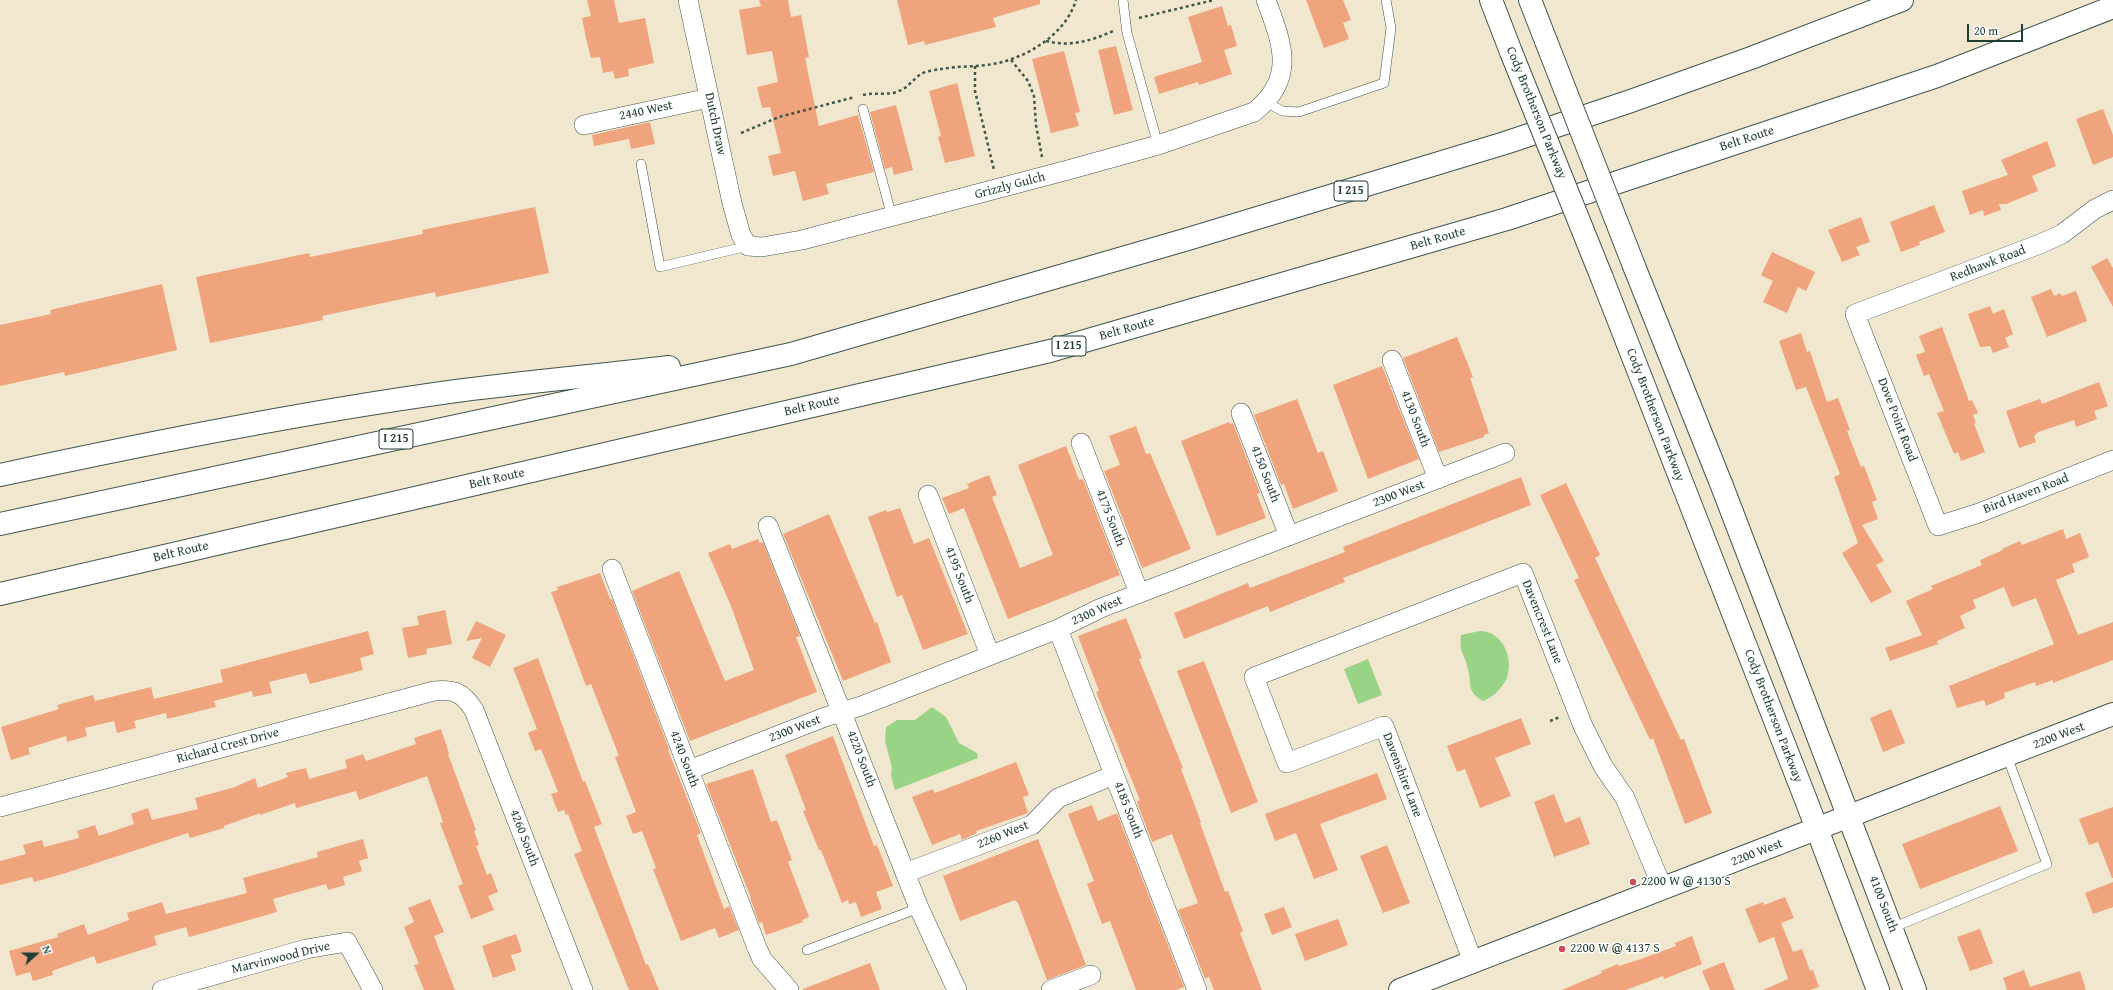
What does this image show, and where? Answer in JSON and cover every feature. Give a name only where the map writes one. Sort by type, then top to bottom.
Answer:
[{"type":"main road","name":"Cody Brotherson Parkway","points":[[1491,0],[1602,278],[1818,830]]},
{"type":"main road","points":[[1530,0],[1851,817]]},
{"type":"main road","name":"I 215","points":[[0,524],[791,354],[1226,228],[1505,143],[1628,102],[1751,58],[1902,0]]},
{"type":"main road","name":"Belt Route","points":[[0,594],[1050,351],[1507,219],[1937,76],[2113,6]]},
{"type":"main road","points":[[0,475],[217,431],[381,402],[449,392],[791,354]]},
{"type":"main road","name":"2200 West","points":[[1400,990],[1818,830],[2113,714]]},
{"type":"main road","name":"4100 South","points":[[1851,817],[1915,990]]},
{"type":"main road","points":[[1818,830],[1878,990]]},
{"type":"street","name":"Dutch Draw","points":[[688,0],[732,203],[741,235],[748,246]]},
{"type":"street","points":[[1266,0],[1281,39],[1283,69],[1277,85],[1266,102]]},
{"type":"street","name":"2440 West","points":[[584,125],[709,98]]},
{"type":"street","name":"Grizzly Gulch","points":[[748,246],[762,247],[802,240],[1158,145],[1254,112],[1266,102]]},
{"type":"street","name":"Redhawk Road","points":[[1855,314],[2040,244],[2062,234],[2095,210],[2113,200]]},
{"type":"street","name":"Dove Point Road","points":[[1855,314],[1938,526]]},
{"type":"street","name":"4130 South","points":[[1392,360],[1438,479]]},
{"type":"street","name":"4150 South","points":[[1241,412],[1289,536]]},
{"type":"street","name":"4175 South","points":[[1081,443],[1139,593]]},
{"type":"street","name":"2300 West","points":[[689,770],[990,656],[1058,629],[1101,608],[1139,593],[1505,453]]},
{"type":"street","name":"Bird Haven Road","points":[[1938,526],[1980,513],[2113,460]]},
{"type":"street","name":"4195 South","points":[[928,495],[990,656]]},
{"type":"street","name":"4220 South","points":[[768,526],[843,712],[919,908],[957,990]]},
{"type":"street","name":"4240 South","points":[[612,569],[757,948],[762,959],[789,990]]},
{"type":"street","name":"Davencrest Lane","points":[[1254,677],[1523,573],[1583,726],[1603,766],[1625,798],[1663,889]]},
{"type":"street","name":"4185 South","points":[[1058,629],[1197,990]]},
{"type":"street","name":"Davenshire Lane","points":[[1254,677],[1287,763],[1384,726],[1473,962]]},
{"type":"street","name":"Richard Crest Drive","points":[[0,807],[434,691],[445,690],[456,692]]},
{"type":"street","name":"4260 South","points":[[456,692],[467,699],[474,710],[583,990]]},
{"type":"street","name":"2260 West","points":[[905,873],[1032,825],[1058,798],[1114,775]]},
{"type":"street","name":"Marvinwood Drive","points":[[162,990],[306,949],[347,942],[373,990]]},
{"type":"street","points":[[1051,990],[1091,975]]},
{"type":"lane","points":[[1123,0],[1127,33],[1158,145]]},
{"type":"lane","points":[[1266,102],[1282,111],[1299,112],[1384,83],[1391,28],[1386,0]]},
{"type":"lane","points":[[863,109],[892,217]]},
{"type":"lane","points":[[641,164],[660,267],[748,246]]},
{"type":"lane","points":[[1892,928],[2047,864],[2007,756]]},
{"type":"lane","points":[[807,950],[919,908]]},
{"type":"path","points":[[741,133],[779,117],[869,93],[891,94],[901,91],[922,74],[942,69],[993,64],[1011,60],[1046,41],[1063,26],[1073,10],[1076,0]]},
{"type":"path","points":[[1134,19],[1214,0]]},
{"type":"path","points":[[1046,41],[1057,44],[1077,44],[1115,30]]},
{"type":"path","points":[[1011,60],[1028,81],[1034,96],[1036,125],[1042,157]]},
{"type":"path","points":[[975,66],[975,90],[994,170]]},
{"type":"green space","points":[[1480,631],[1488,632],[1501,641],[1508,656],[1509,664],[1504,683],[1493,695],[1483,701],[1472,691],[1467,664],[1461,646],[1461,635]]},
{"type":"green space","points":[[1368,659],[1382,695],[1358,704],[1344,669]]},
{"type":"green space","points":[[932,707],[946,717],[959,743],[977,753],[978,758],[895,790],[891,776],[892,768],[885,741],[886,727],[897,720],[915,720]]},
{"type":"building","points":[[587,0],[614,0],[619,23],[645,18],[654,63],[628,69],[629,76],[615,79],[613,71],[603,73],[600,57],[591,58],[586,38],[582,18],[591,16]]},
{"type":"building","points":[[759,0],[788,0],[791,17],[801,15],[809,57],[805,58],[819,126],[858,115],[874,172],[826,184],[829,194],[803,201],[795,171],[773,176],[768,156],[781,153],[770,107],[762,108],[757,87],[778,82],[772,51],[747,55],[739,10],[761,6]]},
{"type":"building","points":[[897,0],[1040,0],[1040,4],[993,18],[996,27],[925,45],[924,41],[908,45]]},
{"type":"building","points":[[1306,0],[1343,0],[1351,20],[1343,23],[1349,39],[1324,48]]},
{"type":"building","points":[[1222,6],[1228,26],[1231,25],[1237,46],[1224,50],[1232,74],[1199,85],[1198,82],[1159,94],[1154,77],[1202,62],[1188,17]]},
{"type":"building","points":[[1116,46],[1133,110],[1114,115],[1098,50]]},
{"type":"building","points":[[1064,51],[1080,112],[1075,113],[1079,126],[1051,133],[1032,59]]},
{"type":"building","points":[[957,83],[975,156],[945,163],[938,137],[941,136],[929,91]]},
{"type":"building","points":[[896,105],[913,170],[894,175],[892,167],[885,169],[870,112]]},
{"type":"building","points":[[2103,109],[2113,135],[2113,157],[2093,165],[2076,119]]},
{"type":"building","points":[[650,122],[655,144],[631,149],[629,139],[594,146],[592,135]]},
{"type":"building","points":[[2047,141],[2056,166],[2032,176],[2038,191],[2006,204],[1999,204],[2001,210],[1984,216],[1983,210],[1970,215],[1962,191],[2008,175],[2001,160]]},
{"type":"building","points":[[1934,205],[1945,232],[1919,242],[1920,245],[1901,252],[1890,222]]},
{"type":"building","points":[[535,207],[549,273],[436,297],[435,292],[322,316],[323,320],[210,343],[196,277],[309,253],[310,257],[423,234],[422,230]]},
{"type":"building","points":[[1861,217],[1870,242],[1856,247],[1860,255],[1842,262],[1828,230]]},
{"type":"building","points":[[1772,252],[1815,272],[1806,291],[1798,287],[1787,313],[1763,302],[1773,281],[1761,275]]},
{"type":"building","points":[[2107,258],[2113,268],[2113,307],[2091,267]]},
{"type":"building","points":[[162,284],[177,350],[65,376],[64,372],[0,386],[0,325],[51,314],[50,310]]},
{"type":"building","points":[[2051,289],[2054,296],[2060,293],[2062,296],[2076,291],[2087,321],[2047,337],[2031,297]]},
{"type":"building","points":[[1990,306],[1993,314],[2004,309],[2013,334],[2005,338],[2009,347],[1993,353],[1990,346],[1980,347],[1968,314]]},
{"type":"building","points":[[1942,327],[1969,401],[1972,400],[1978,413],[1973,415],[1976,423],[1974,424],[1985,452],[1961,461],[1958,452],[1954,454],[1937,413],[1944,411],[1929,374],[1924,376],[1916,355],[1925,352],[1919,336]]},
{"type":"building","points":[[1801,333],[1807,352],[1810,351],[1827,402],[1838,398],[1850,430],[1847,431],[1861,467],[1864,466],[1877,500],[1872,502],[1878,519],[1862,525],[1884,561],[1876,565],[1892,592],[1871,603],[1842,553],[1858,543],[1834,477],[1840,474],[1806,387],[1796,390],[1779,341]]},
{"type":"building","points":[[1457,337],[1473,377],[1470,378],[1489,433],[1484,435],[1484,437],[1439,452],[1403,358]]},
{"type":"building","points":[[1382,366],[1419,459],[1368,479],[1333,385]]},
{"type":"building","points":[[2099,382],[2108,406],[2094,411],[2097,419],[2076,427],[2074,420],[2038,432],[2034,436],[2036,442],[2019,448],[2006,411],[2040,399],[2042,404]]},
{"type":"building","points":[[1297,399],[1318,453],[1323,451],[1338,491],[1293,509],[1284,484],[1281,485],[1254,415]]},
{"type":"building","points":[[1229,422],[1230,424],[1233,423],[1260,493],[1257,494],[1266,518],[1217,536],[1181,441]]},
{"type":"building","points":[[1136,426],[1146,454],[1150,453],[1191,549],[1142,568],[1104,471],[1120,465],[1109,436]]},
{"type":"building","points":[[1066,446],[1079,480],[1083,479],[1120,575],[1008,619],[964,508],[949,514],[942,498],[969,488],[967,484],[989,475],[997,495],[992,497],[1020,568],[1053,555],[1018,465]]},
{"type":"building","points":[[1521,477],[1531,505],[1343,578],[1345,582],[1270,612],[1268,606],[1184,639],[1174,613],[1248,583],[1250,588],[1345,552],[1343,547]]},
{"type":"building","points":[[1566,483],[1600,555],[1595,558],[1681,740],[1684,739],[1712,813],[1685,824],[1653,738],[1650,740],[1574,580],[1579,578],[1540,495]]},
{"type":"building","points":[[900,508],[914,544],[929,538],[968,634],[923,650],[902,595],[897,597],[868,517],[886,510],[887,512]]},
{"type":"building","points":[[829,514],[875,623],[877,622],[891,662],[843,681],[783,534]]},
{"type":"building","points":[[2063,529],[2066,539],[2080,533],[2089,557],[2072,564],[2075,572],[2056,580],[2078,635],[2113,622],[2113,660],[2053,683],[2053,680],[2036,686],[2035,682],[2004,693],[2005,698],[1986,706],[1984,700],[1957,708],[1949,686],[2054,644],[2036,598],[2012,607],[2004,587],[1973,600],[1976,608],[1960,616],[1965,628],[1937,641],[1938,644],[1890,661],[1885,648],[1922,635],[1906,601],[1933,589],[1931,586],[1982,565],[1980,560],[2003,550],[2002,549],[2020,541],[2022,545]]},
{"type":"building","points":[[758,539],[760,543],[763,542],[800,636],[796,637],[817,692],[690,741],[632,591],[679,571],[725,681],[754,670],[731,606],[708,553],[730,544],[732,549]]},
{"type":"building","points":[[600,573],[610,599],[612,599],[669,749],[668,750],[701,833],[697,835],[724,909],[729,906],[739,930],[719,938],[715,928],[681,941],[653,869],[656,868],[642,831],[633,834],[626,816],[636,812],[615,757],[619,756],[591,684],[586,686],[551,592],[558,590],[557,587]]},
{"type":"building","points":[[445,610],[452,644],[426,649],[427,654],[408,658],[402,628],[419,625],[417,616]]},
{"type":"building","points":[[1126,618],[1142,658],[1139,659],[1183,768],[1181,769],[1225,892],[1228,891],[1243,931],[1240,933],[1262,990],[1214,990],[1209,977],[1205,979],[1178,910],[1198,903],[1172,834],[1152,842],[1138,805],[1137,801],[1140,800],[1096,692],[1099,691],[1078,636]]},
{"type":"building","points":[[476,621],[506,635],[490,667],[472,658],[482,638],[466,641]]},
{"type":"building","points":[[368,631],[374,654],[360,658],[363,670],[310,684],[306,673],[269,682],[272,693],[253,697],[252,691],[214,701],[216,707],[167,719],[166,713],[134,721],[136,728],[117,733],[114,721],[85,728],[87,736],[67,742],[66,736],[28,748],[30,754],[11,760],[1,727],[59,709],[57,705],[93,695],[95,701],[151,687],[154,699],[223,682],[220,670]]},
{"type":"building","points":[[538,658],[583,782],[585,781],[602,824],[594,827],[646,965],[648,964],[659,990],[629,990],[574,854],[582,851],[568,814],[566,815],[564,810],[558,812],[551,794],[558,792],[541,749],[535,751],[528,733],[537,729],[513,668]]},
{"type":"building","points":[[1204,661],[1258,802],[1231,813],[1177,671]]},
{"type":"building","points":[[1891,709],[1905,743],[1883,752],[1870,718]]},
{"type":"building","points":[[1521,718],[1531,744],[1495,758],[1511,796],[1480,808],[1465,769],[1457,772],[1447,746]]},
{"type":"building","points":[[441,729],[449,753],[448,754],[476,830],[474,831],[479,845],[476,846],[487,875],[491,873],[498,892],[488,896],[494,910],[471,919],[458,886],[463,884],[440,823],[443,822],[427,776],[359,800],[356,791],[296,808],[295,803],[260,815],[260,813],[224,826],[224,828],[190,838],[188,833],[34,882],[32,877],[0,885],[0,861],[26,854],[23,845],[42,840],[44,847],[79,838],[77,831],[95,825],[99,836],[134,824],[131,814],[148,808],[152,820],[198,809],[195,798],[235,787],[255,778],[258,788],[288,777],[286,773],[306,768],[309,779],[347,768],[345,760],[363,754],[366,761],[416,744],[414,738]]},
{"type":"building","points":[[833,736],[874,846],[877,845],[893,886],[876,892],[882,909],[861,917],[856,902],[849,904],[848,900],[842,903],[821,850],[819,850],[803,811],[806,810],[785,755]]},
{"type":"building","points":[[1016,762],[1029,795],[1023,797],[1028,813],[976,831],[977,833],[962,840],[960,834],[932,845],[912,797],[933,789],[935,793]]},
{"type":"building","points":[[753,769],[771,822],[777,820],[792,860],[788,862],[809,917],[802,920],[803,922],[766,935],[762,922],[759,923],[751,898],[706,784]]},
{"type":"building","points":[[1377,773],[1387,799],[1320,824],[1338,870],[1314,879],[1296,833],[1275,841],[1265,814]]},
{"type":"building","points":[[1554,794],[1565,823],[1580,817],[1590,844],[1554,857],[1534,802]]},
{"type":"building","points":[[1092,805],[1098,821],[1117,813],[1184,987],[1176,990],[1136,990],[1110,921],[1102,924],[1087,884],[1094,881],[1068,814]]},
{"type":"building","points":[[2000,806],[2018,851],[1920,889],[1902,844]]},
{"type":"building","points":[[2113,807],[2112,878],[2098,842],[2089,845],[2079,819]]},
{"type":"building","points":[[363,839],[368,858],[359,861],[362,871],[343,877],[345,885],[328,890],[326,884],[273,899],[277,912],[189,937],[186,927],[154,936],[157,945],[97,964],[94,956],[52,971],[53,975],[33,981],[30,972],[16,976],[9,951],[58,937],[57,934],[84,924],[88,935],[129,920],[127,913],[162,902],[166,914],[247,893],[243,878],[318,857],[317,852]]},
{"type":"building","points":[[1038,839],[1086,965],[1047,980],[1018,903],[1015,900],[960,921],[943,876]]},
{"type":"building","points":[[1387,845],[1410,903],[1383,913],[1360,856]]},
{"type":"building","points":[[2113,882],[2113,907],[2093,914],[2085,893]]},
{"type":"building","points":[[1785,897],[1794,918],[1781,923],[1793,952],[1802,949],[1810,971],[1813,970],[1819,987],[1810,990],[1763,990],[1788,979],[1774,937],[1759,943],[1745,909],[1763,902],[1764,905]]},
{"type":"building","points":[[430,899],[444,932],[434,936],[455,990],[424,990],[414,965],[419,964],[404,927],[414,922],[408,908]]},
{"type":"building","points":[[1284,907],[1292,927],[1272,935],[1264,914]]},
{"type":"building","points":[[1338,919],[1348,945],[1305,961],[1295,934]]},
{"type":"building","points":[[1980,929],[1993,963],[1970,971],[1957,937]]},
{"type":"building","points":[[516,934],[522,952],[511,955],[516,970],[493,978],[482,946]]},
{"type":"building","points":[[1692,936],[1702,964],[1664,979],[1663,976],[1626,990],[1562,990],[1602,973],[1601,971],[1618,964],[1619,966],[1676,946],[1675,943]]},
{"type":"building","points":[[1724,962],[1735,990],[1710,990],[1702,971]]},
{"type":"building","points":[[870,963],[880,990],[803,990],[803,989]]},
{"type":"building","points":[[2024,970],[2030,987],[2080,971],[2086,990],[2007,990],[2003,978]]},
{"type":"place","name":"2200 W @ 4130 S","points":[[1633,882]]},
{"type":"place","name":"2200 W @ 4137 S","points":[[1562,949]]}]
